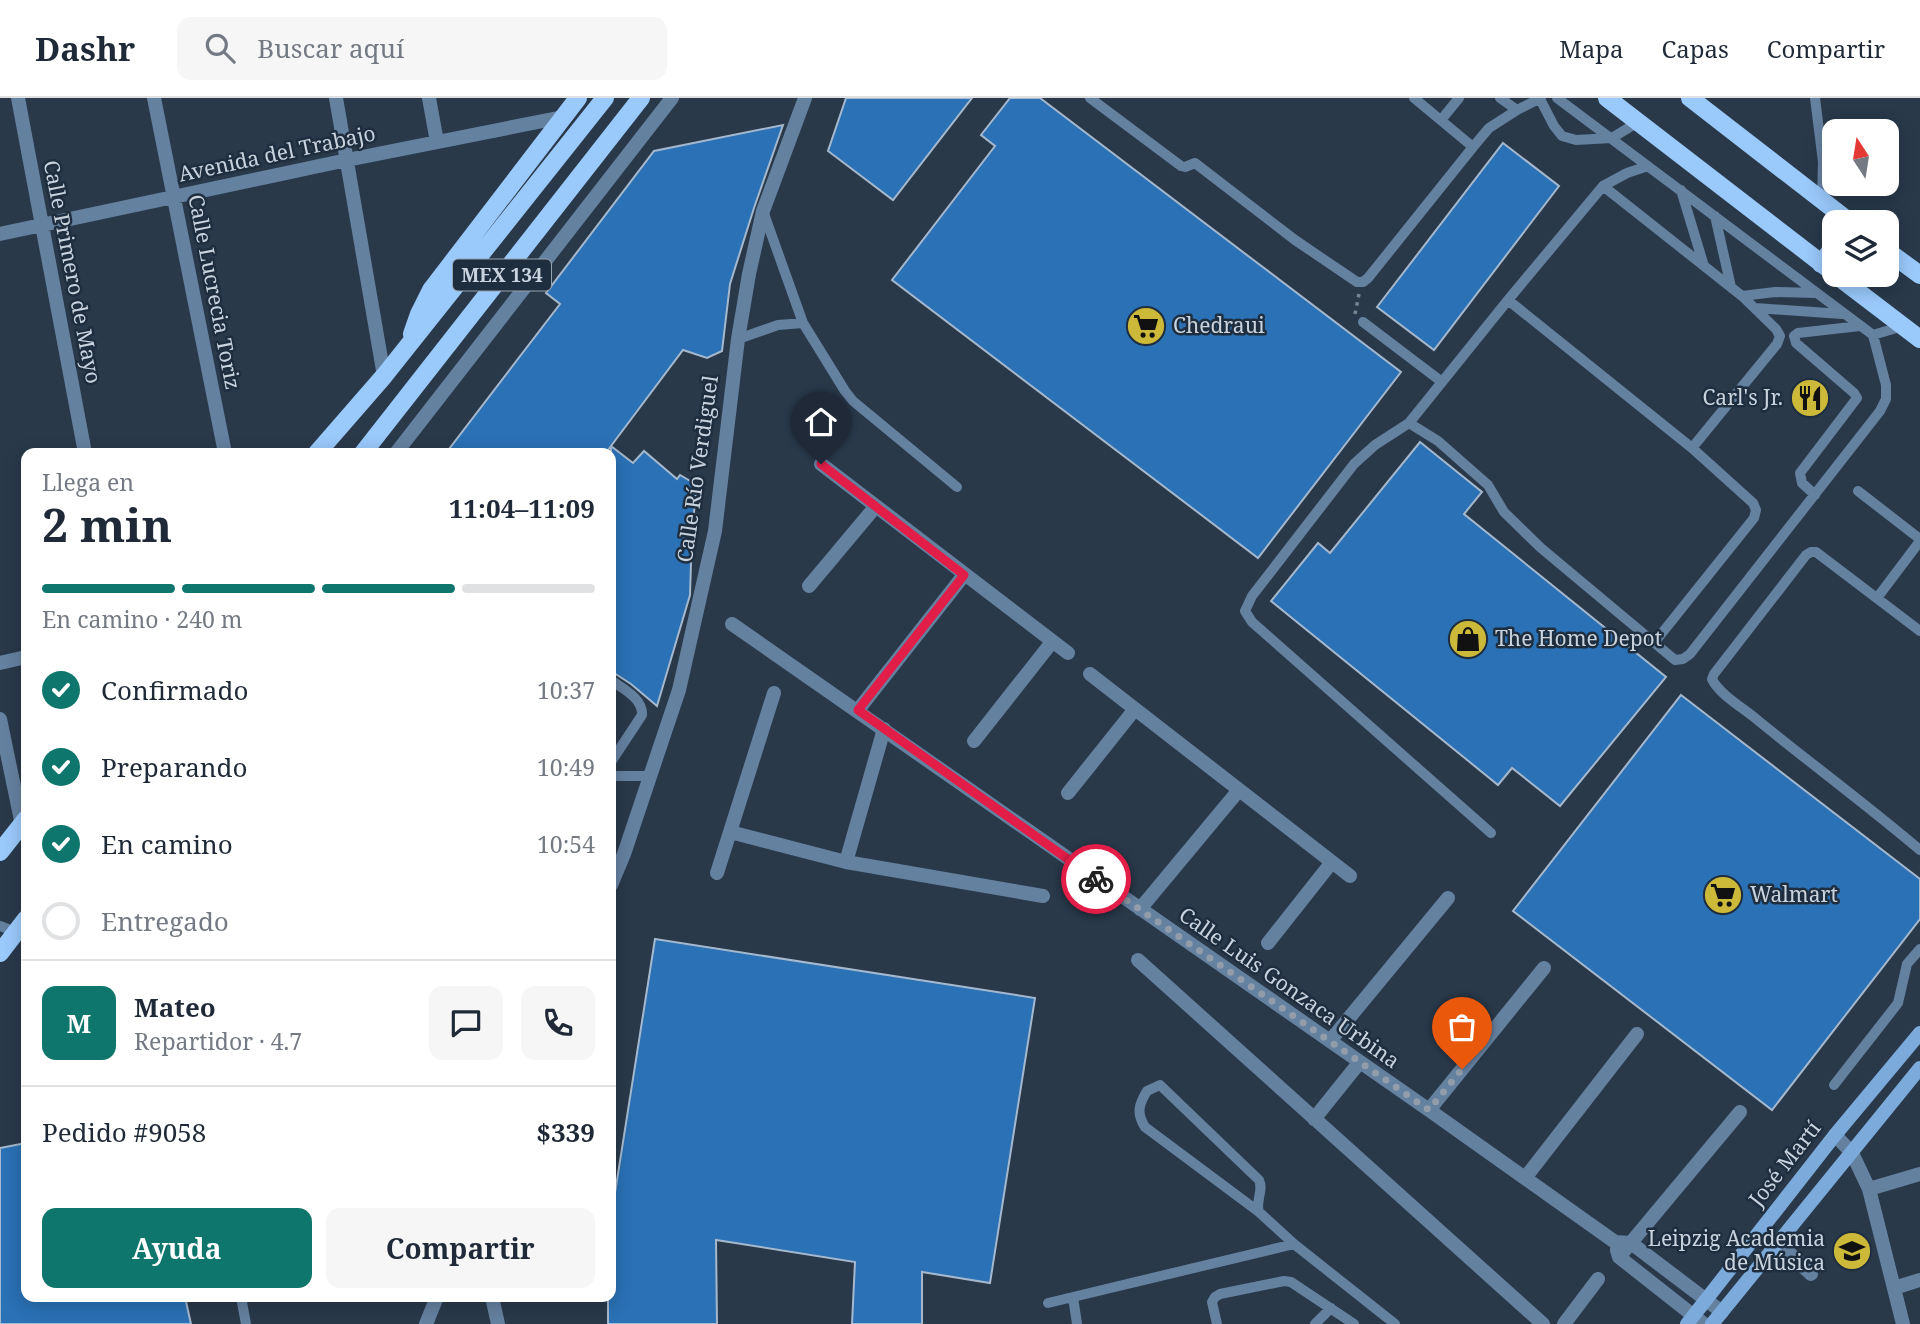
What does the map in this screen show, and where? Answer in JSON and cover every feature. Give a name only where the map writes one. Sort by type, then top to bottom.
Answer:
[{"type":"main road","points":[[407,347],[431,290],[578,98]]},
{"type":"main road","name":"MEX 134","points":[[321,448],[384,376],[605,98]]},
{"type":"main road","name":"MEX 134","points":[[367,448],[641,98]]},
{"type":"main road","points":[[1607,98],[1822,264]]},
{"type":"main road","points":[[1690,98],[1834,210]]},
{"type":"main road","points":[[1899,260],[1920,275]]},
{"type":"main road","points":[[1852,287],[1920,339]]},
{"type":"main road","points":[[0,852],[21,826]]},
{"type":"main road","points":[[0,953],[14,926]]},
{"type":"main road","name":"José Martí","points":[[1695,1321],[1705,1300],[1835,1135],[1920,1033]]},
{"type":"main road","name":"José Martí","points":[[1712,1324],[1920,1068]]},
{"type":"street","name":"Calle Primero de Mayo","points":[[18,98],[84,448]]},
{"type":"street","name":"Calle Lucrecia Toriz","points":[[154,98],[224,448]]},
{"type":"street","points":[[336,98],[384,376]]},
{"type":"street","points":[[429,98],[437,142]]},
{"type":"street","points":[[400,448],[672,98]]},
{"type":"street","name":"Calle Río Verdiguel","points":[[616,873],[679,690],[715,531],[737,339],[749,274],[763,211],[805,98]]},
{"type":"street","name":"Avenida del Trabajo","points":[[0,234],[563,117]]},
{"type":"street","points":[[821,464],[1068,653]]},
{"type":"street","points":[[809,586],[876,506]]},
{"type":"street","points":[[858,710],[964,575]]},
{"type":"street","name":"Calle Luis Gonzaca Urbina","points":[[732,624],[1525,1178],[1617,1250],[1695,1321]]},
{"type":"street","points":[[974,741],[1052,642]]},
{"type":"street","points":[[0,663],[21,658]]},
{"type":"street","points":[[1090,674],[1350,876]]},
{"type":"street","points":[[717,873],[774,693]]},
{"type":"street","points":[[1068,793],[1135,709]]},
{"type":"street","points":[[0,719],[21,809]]},
{"type":"street","points":[[846,862],[884,729]]},
{"type":"street","points":[[1140,909],[1239,790]]},
{"type":"street","points":[[730,832],[846,862],[1043,896]]},
{"type":"street","points":[[1268,943],[1332,862]]},
{"type":"street","points":[[1330,1041],[1448,898]]},
{"type":"street","points":[[1138,960],[1543,1324]]},
{"type":"street","points":[[1429,1110],[1544,968]]},
{"type":"street","points":[[1525,1178],[1637,1034]]},
{"type":"street","points":[[1314,1119],[1359,1063]]},
{"type":"street","points":[[1617,1250],[1630,1243],[1740,1112]]},
{"type":"street","points":[[1835,1135],[1852,1153],[1869,1189],[1903,1324]]},
{"type":"street","points":[[1869,1189],[1920,1174]]},
{"type":"street","points":[[1778,1242],[1811,1274]]},
{"type":"street","points":[[1630,1243],[1722,1312]]},
{"type":"street","points":[[1564,1324],[1598,1279]]},
{"type":"street","points":[[1894,1288],[1920,1280]]},
{"type":"street","points":[[426,1324],[435,1302]]},
{"type":"street","points":[[493,1302],[498,1324]]},
{"type":"lane","points":[[1090,98],[1181,166],[1195,163],[1357,282],[1368,278],[1489,128],[1517,110],[1540,98],[1562,136],[1576,140],[1612,138],[1638,122]]},
{"type":"lane","points":[[1414,98],[1473,146]]},
{"type":"lane","points":[[1441,120],[1459,98]]},
{"type":"lane","points":[[1500,98],[1517,110]]},
{"type":"lane","points":[[1409,423],[1438,441],[1488,485],[1504,512],[1541,548],[1675,660],[1690,654],[1880,411],[1886,399],[1886,385],[1873,335],[1557,98]]},
{"type":"lane","points":[[1815,98],[1823,162],[1822,201]]},
{"type":"lane","points":[[1491,833],[1252,622],[1245,611],[1252,596],[1354,464],[1375,445],[1409,423],[1603,186],[1627,173],[1648,166]]},
{"type":"lane","points":[[1603,186],[1742,296],[1780,336],[1692,448]]},
{"type":"lane","points":[[1681,190],[1704,266]]},
{"type":"lane","points":[[763,211],[803,323],[845,391],[853,401],[957,487]]},
{"type":"lane","points":[[1715,216],[1731,288]]},
{"type":"lane","points":[[1742,296],[1775,292],[1816,293]]},
{"type":"lane","points":[[1508,300],[1692,448],[1753,503],[1756,510],[1754,518],[1654,643]]},
{"type":"lane","points":[[1755,308],[1844,314]]},
{"type":"lane","points":[[1363,322],[1442,382]]},
{"type":"lane","points":[[737,339],[778,325],[803,323]]},
{"type":"lane","points":[[1815,495],[1802,483],[1800,473],[1857,398],[1796,343],[1794,336],[1798,333],[1860,326]]},
{"type":"lane","points":[[1873,335],[1903,326]]},
{"type":"lane","points":[[1858,491],[1920,540],[1877,598]]},
{"type":"lane","points":[[1920,631],[1816,552],[1811,552],[1712,679],[1714,685],[1920,849]]},
{"type":"lane","points":[[616,684],[640,702],[642,708],[642,715],[616,754]]},
{"type":"lane","points":[[616,776],[650,776]]},
{"type":"lane","points":[[1834,1085],[1898,1003],[1907,964],[1920,950]]},
{"type":"lane","points":[[1259,1212],[1259,1181],[1160,1085],[1147,1091],[1138,1110],[1145,1126],[1259,1212],[1382,1320],[1395,1324]]},
{"type":"lane","points":[[1048,1303],[1294,1244]]},
{"type":"lane","points":[[1217,1324],[1212,1302],[1215,1297],[1279,1281],[1291,1282],[1354,1324]]},
{"type":"lane","points":[[1073,1297],[1077,1324]]},
{"type":"lane","points":[[243,1302],[246,1324]]},
{"type":"lane","points":[[1315,1324],[1331,1308]]},
{"type":"path","points":[[1363,282],[1355,313],[1363,322]]},
{"type":"building","points":[[846,98],[972,98],[893,200],[828,151]]},
{"type":"building","name":"Chedraui","points":[[1010,98],[1040,98],[1401,372],[1258,558],[892,280],[995,146],[981,135]]},
{"type":"building","points":[[783,125],[730,284],[722,351],[707,358],[683,350],[610,448],[450,448],[560,304],[546,293],[654,151]]},
{"type":"building","points":[[1503,143],[1559,186],[1434,350],[1377,307]]},
{"type":"building","name":"The Home Depot","points":[[1420,442],[1482,492],[1464,514],[1666,677],[1560,806],[1512,768],[1498,785],[1271,601],[1318,543],[1330,553]]},
{"type":"building","points":[[616,450],[633,463],[644,451],[677,479],[680,475],[697,485],[692,530],[690,595],[657,706],[616,674]]},
{"type":"building","name":"Walmart","points":[[1681,695],[1920,879],[1920,919],[1772,1110],[1513,911]]},
{"type":"building","points":[[655,939],[1035,998],[990,1283],[922,1272],[922,1324],[852,1324],[855,1262],[716,1240],[717,1324],[608,1324],[608,1302],[616,1302],[616,1186]]},
{"type":"building","points":[[21,1144],[21,1302],[186,1302],[191,1324],[0,1324],[0,1148]]},
{"type":"way so far","points":[[1096,879],[1429,1110],[1462,1069]]},
{"type":"place","name":"Chedraui","points":[[1146,326]]},
{"type":"place","name":"Carl's Jr.","points":[[1810,398]]},
{"type":"place","name":"The Home Depot","points":[[1468,639]]},
{"type":"place","name":"Walmart","points":[[1723,895]]},
{"type":"place","name":"Leipzig Academia de Música","points":[[1852,1251]]},
{"type":"route","points":[[821,464],[964,575],[858,710],[1096,879]]}]
